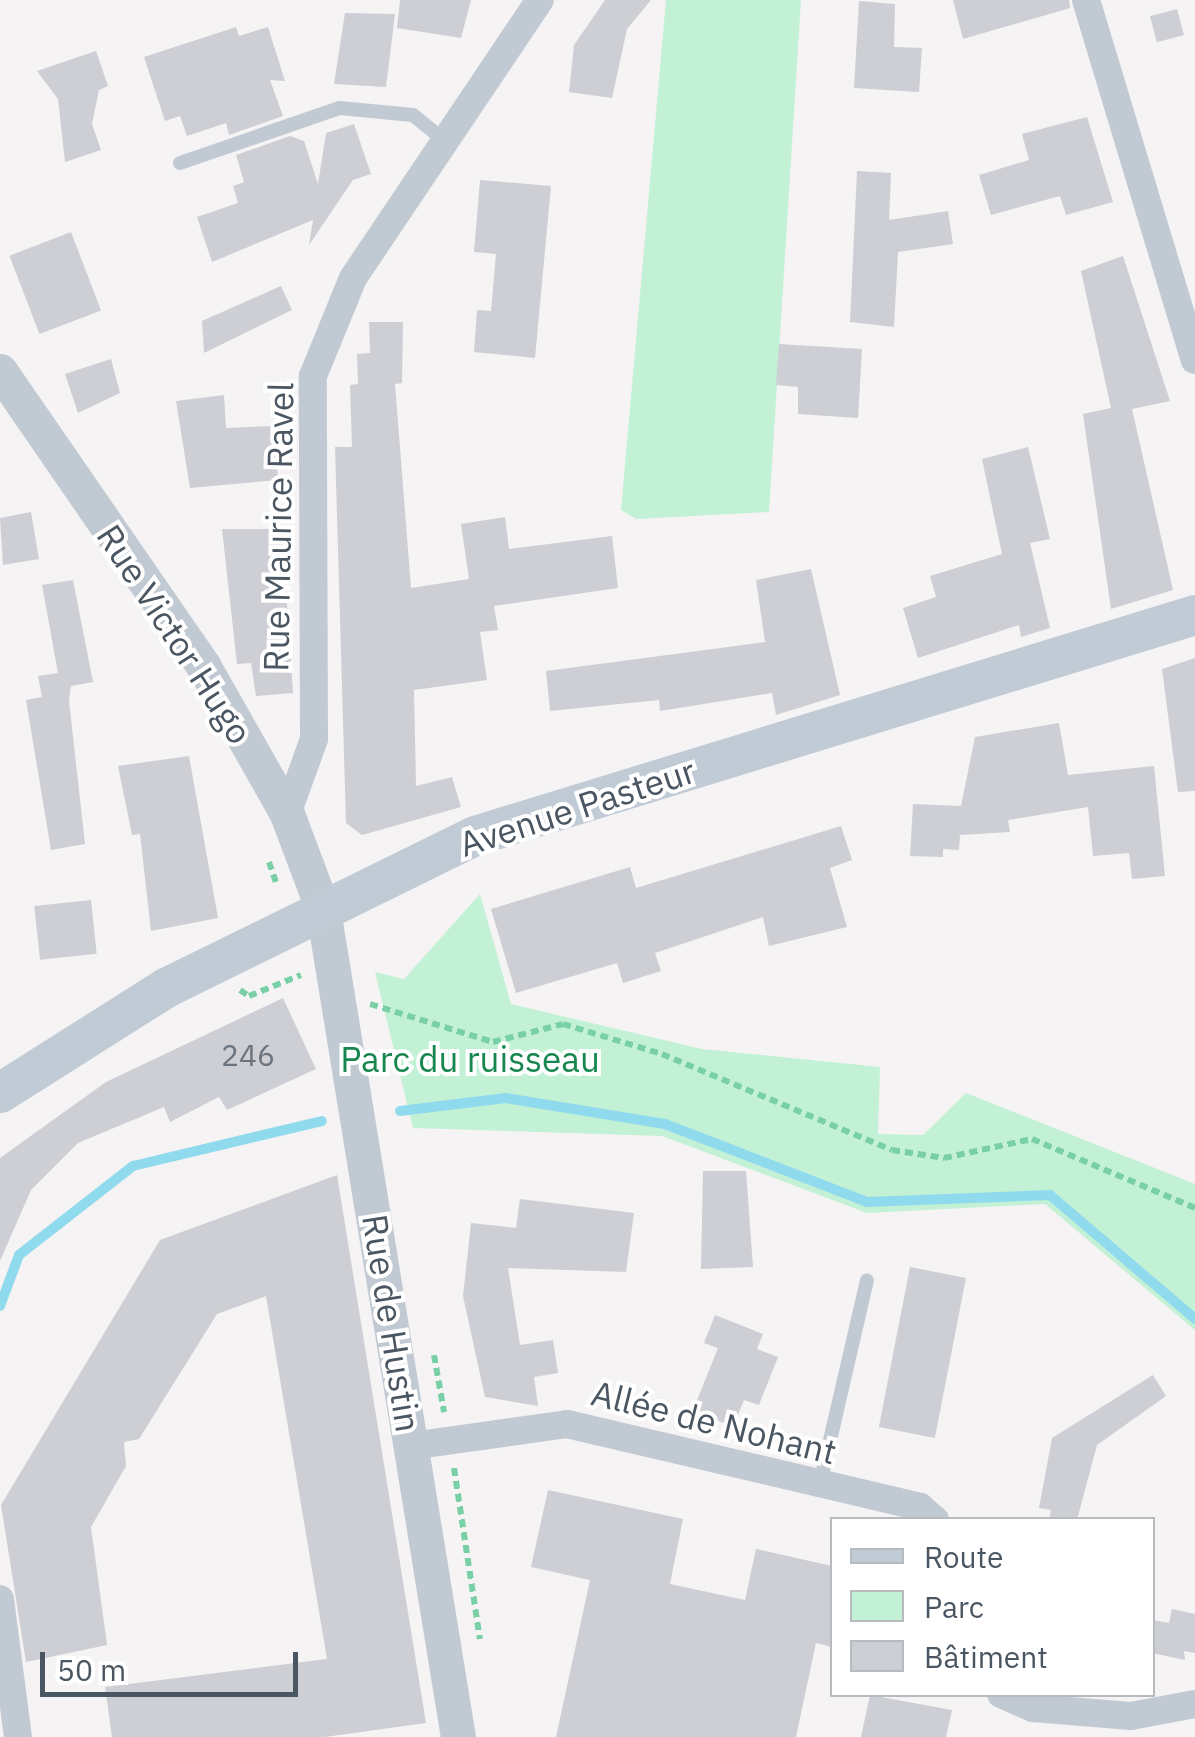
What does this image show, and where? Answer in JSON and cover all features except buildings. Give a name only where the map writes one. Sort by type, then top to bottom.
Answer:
[{"type":"main road","name":"Avenue Pasteur","points":[[0,1093],[52,1052],[217,962],[508,825],[1195,615]]},
{"type":"street","name":"Rue Maurice Ravel","points":[[286,814],[314,739],[313,376],[353,278],[540,0]]},
{"type":"street","points":[[1086,0],[1195,360]]},
{"type":"street","name":"Rue Victor Hugo","points":[[0,372],[204,668],[286,814],[322,910]]},
{"type":"street","name":"Rue de Hustin","points":[[322,910],[458,1737]]},
{"type":"street","name":"Allée de Nohant","points":[[411,1446],[567,1424],[702,1451],[819,1489],[920,1507],[931,1517]]},
{"type":"street","points":[[0,1598],[18,1737]]},
{"type":"street","points":[[1008,1697],[1033,1708],[1130,1716],[1195,1704]]},
{"type":"lane","points":[[180,163],[340,108],[413,115],[444,140]]},
{"type":"lane","points":[[819,1489],[867,1280]]},
{"type":"path","points":[[217,962],[245,996],[332,963]]},
{"type":"path","points":[[337,1000],[493,1042],[563,1024],[662,1054],[892,1150],[944,1158],[1032,1140],[1195,1208]]},
{"type":"green space","points":[[666,0],[801,0],[769,512],[636,519],[621,510]]},
{"type":"green space","name":"Parc du ruisseau","points":[[480,894],[511,1004],[702,1049],[880,1067],[878,1134],[923,1135],[966,1093],[1195,1184],[1195,1330],[1045,1204],[867,1213],[662,1136],[413,1128],[375,972],[404,979]]},
{"type":"waterway","points":[[400,1111],[506,1098],[665,1124],[867,1202],[1050,1195],[1195,1319]]},
{"type":"waterway","points":[[0,1306],[19,1255],[133,1166],[322,1121]]}]
